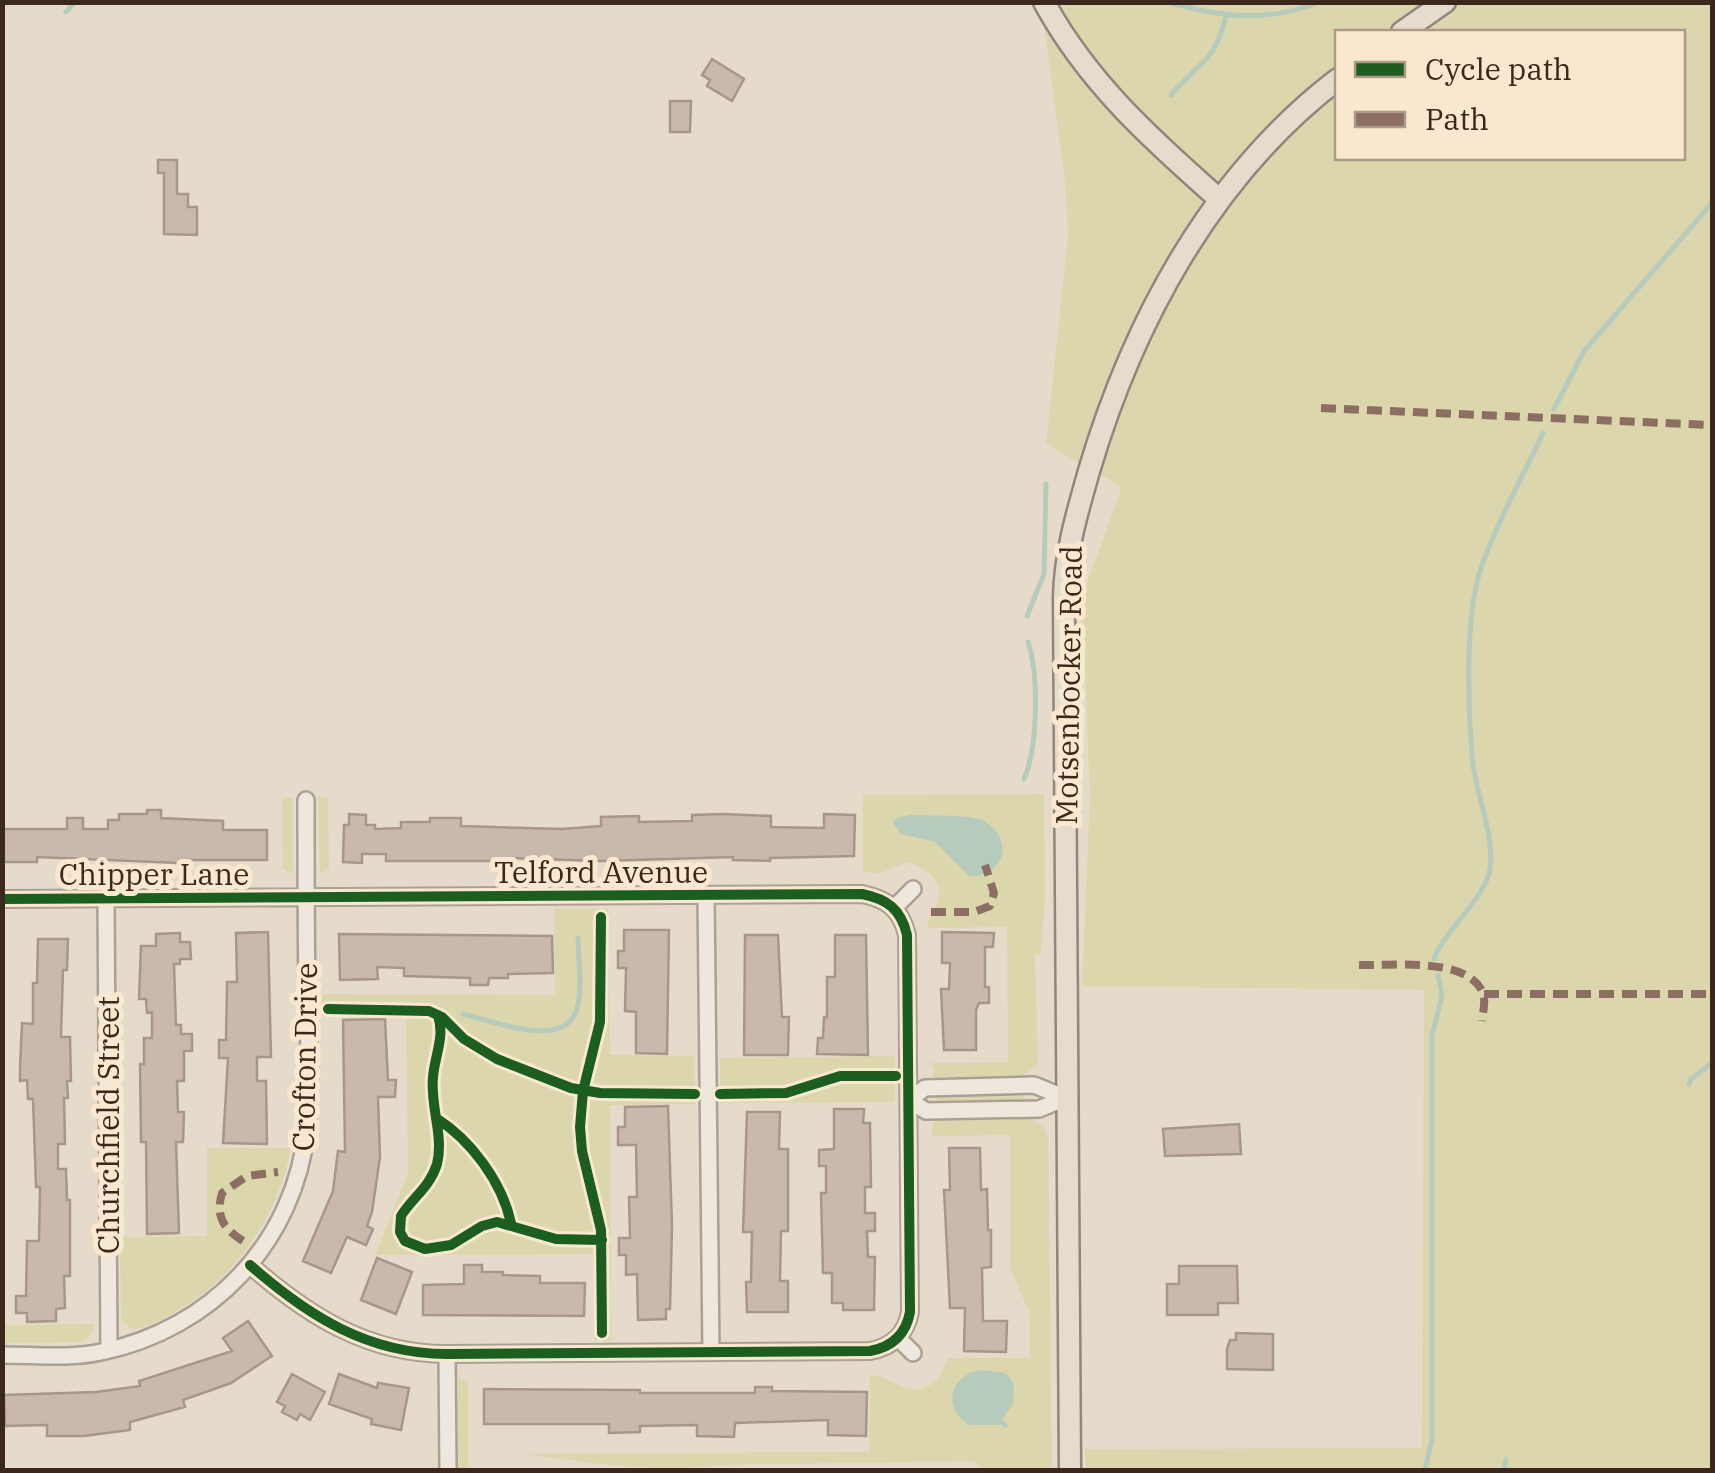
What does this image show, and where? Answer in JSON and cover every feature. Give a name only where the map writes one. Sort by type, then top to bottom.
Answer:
[{"type":"main road","points":[[1044,2],[1074,52],[1119,108],[1220,200]]},
{"type":"main road","points":[[1405,30],[1445,2]]},
{"type":"main road","name":"Motsenbocker Road","points":[[1070,1470],[1064,597],[1068,549],[1105,419],[1126,364],[1163,290],[1220,200],[1276,131],[1335,82]]},
{"type":"street","name":"Crofton Drive","points":[[2,1355],[80,1355],[109,1350],[142,1342],[187,1321],[217,1300],[250,1265],[286,1208],[306,1142],[308,1114],[306,800]]},
{"type":"street","points":[[250,1265],[302,1308],[335,1328],[389,1348],[447,1354],[870,1351],[887,1346],[905,1329],[910,1312],[907,935],[894,907],[913,889]]},
{"type":"street","name":"Telford Avenue","points":[[306,898],[862,894],[894,907]]},
{"type":"street","points":[[706,895],[710,1352]]},
{"type":"street","name":"Chipper Lane","points":[[2,899],[306,898]]},
{"type":"street","name":"Churchfield Street","points":[[106,899],[109,1350]]},
{"type":"street","points":[[909,1100],[926,1088],[1034,1086],[1066,1098]]},
{"type":"street","points":[[909,1100],[926,1111],[1039,1110],[1066,1098]]},
{"type":"street","points":[[898,1338],[913,1353]]},
{"type":"street","points":[[447,1354],[448,1470]]},
{"type":"shaded area","points":[[1041,3],[1712,3],[1712,1470],[1086,1470],[1085,1449],[1422,1448],[1424,990],[1082,986],[1090,796],[1082,597],[1122,487],[1046,444],[1068,236],[1065,181]]},
{"type":"shaded area","points":[[1044,794],[1045,896],[1041,955],[1035,955],[1038,1064],[1021,1078],[932,1077],[931,1063],[1008,1062],[1007,927],[927,928],[939,890],[927,872],[906,862],[881,873],[863,872],[863,795]]},
{"type":"shaded area","points":[[318,797],[328,797],[329,869],[320,874]]},
{"type":"shaded area","points":[[282,798],[293,798],[293,874],[283,869]]},
{"type":"shaded area","points":[[960,816],[984,821],[994,828],[1002,842],[1001,857],[992,869],[969,876],[935,842],[901,834],[893,823],[896,818]]},
{"type":"shaded area","points":[[554,909],[608,909],[610,1055],[694,1056],[695,1104],[610,1105],[611,1341],[595,1341],[593,1254],[375,1255],[408,1174],[406,1014],[319,1014],[320,994],[555,995]]},
{"type":"shaded area","points":[[895,1056],[895,1102],[720,1103],[720,1058]]},
{"type":"shaded area","points":[[1025,1093],[1025,1104],[937,1105],[937,1094]]},
{"type":"shaded area","points":[[1030,1118],[1045,1129],[1048,1139],[1052,1470],[984,1470],[973,1461],[646,1467],[526,1454],[869,1452],[870,1375],[917,1389],[937,1381],[948,1358],[1030,1358],[1030,1314],[1010,1268],[1010,1135],[932,1136],[936,1119]]},
{"type":"shaded area","points":[[207,1148],[291,1148],[277,1196],[239,1259],[183,1307],[159,1321],[132,1329],[121,1320],[120,1237],[207,1236]]},
{"type":"shaded area","points":[[94,1324],[90,1336],[79,1342],[3,1343],[3,1325]]},
{"type":"shaded area","points":[[982,1370],[1006,1373],[1014,1384],[1013,1404],[1002,1419],[1009,1426],[1005,1428],[969,1425],[955,1410],[952,1401],[956,1385]]},
{"type":"shaded area","points":[[458,1377],[468,1383],[468,1470],[458,1470]]},
{"type":"building","points":[[712,59],[744,79],[732,101],[707,86],[710,80],[702,75]]},
{"type":"building","points":[[670,101],[691,101],[690,132],[670,132]]},
{"type":"building","points":[[158,160],[177,160],[177,194],[188,194],[188,207],[197,207],[197,235],[164,234],[164,173],[158,173]]},
{"type":"building","points":[[147,810],[161,810],[161,818],[223,821],[223,830],[267,830],[267,860],[179,863],[37,857],[37,862],[2,862],[2,829],[67,829],[67,818],[83,818],[83,829],[108,829],[108,820],[119,820],[119,814],[147,814]]},
{"type":"building","points":[[349,814],[366,815],[366,825],[375,825],[375,829],[401,828],[401,822],[430,822],[430,818],[461,818],[461,826],[562,829],[601,826],[601,817],[639,816],[639,822],[692,821],[692,815],[723,814],[771,816],[771,827],[824,828],[824,814],[855,815],[854,856],[770,861],[733,857],[386,861],[386,854],[362,854],[362,863],[343,862],[344,825],[349,825]]},
{"type":"building","points":[[624,930],[669,930],[667,1054],[636,1053],[636,1012],[625,1011],[626,968],[618,968],[618,951],[624,951]]},
{"type":"building","points":[[268,932],[271,1057],[257,1057],[257,1081],[266,1081],[267,1144],[223,1143],[228,1058],[219,1058],[219,1040],[226,1040],[227,982],[237,982],[236,933]]},
{"type":"building","points":[[942,932],[994,933],[993,947],[985,947],[989,1003],[979,1003],[976,1010],[976,1050],[944,1050],[941,989],[949,989],[950,963],[942,963]]},
{"type":"building","points":[[180,933],[180,942],[190,942],[191,959],[180,959],[180,964],[174,964],[176,1025],[181,1025],[181,1034],[192,1034],[192,1051],[184,1051],[184,1081],[177,1081],[178,1112],[184,1112],[183,1142],[176,1142],[179,1233],[147,1234],[140,1064],[144,1064],[144,1038],[152,1038],[152,1012],[147,1013],[146,999],[139,999],[141,946],[156,946],[156,934]]},
{"type":"building","points":[[339,934],[552,936],[553,973],[508,974],[508,978],[489,978],[488,985],[470,985],[470,978],[404,976],[404,968],[377,967],[378,979],[340,980]]},
{"type":"building","points":[[745,935],[778,935],[782,1017],[789,1017],[788,1055],[744,1055]]},
{"type":"building","points":[[835,935],[866,935],[868,1055],[817,1054],[818,1038],[823,1038],[827,1017],[827,977],[835,977]]},
{"type":"building","points":[[38,939],[68,939],[61,1037],[70,1037],[71,1081],[67,1081],[68,1098],[64,1098],[65,1144],[58,1144],[58,1169],[66,1169],[70,1200],[70,1276],[64,1276],[65,1308],[56,1309],[56,1321],[27,1322],[27,1313],[16,1313],[16,1296],[26,1296],[27,1241],[39,1241],[40,1187],[36,1187],[33,1099],[28,1099],[27,1080],[20,1081],[20,1068],[22,1023],[33,1024]]},
{"type":"building","points":[[385,1019],[388,1080],[396,1080],[395,1097],[378,1097],[380,1157],[367,1226],[373,1229],[366,1245],[347,1237],[331,1273],[303,1261],[333,1191],[338,1151],[345,1152],[343,1020]]},
{"type":"building","points":[[668,1106],[670,1309],[666,1309],[666,1319],[638,1320],[637,1274],[626,1275],[626,1255],[619,1255],[619,1238],[630,1238],[629,1197],[637,1197],[636,1145],[618,1145],[618,1127],[625,1127],[625,1107]]},
{"type":"building","points":[[834,1109],[864,1109],[863,1123],[870,1123],[871,1187],[865,1187],[865,1213],[875,1213],[875,1231],[867,1231],[868,1257],[875,1257],[874,1310],[843,1310],[843,1303],[832,1303],[832,1273],[823,1273],[821,1193],[826,1193],[826,1166],[819,1166],[819,1150],[834,1149]]},
{"type":"building","points":[[747,1112],[780,1112],[779,1149],[788,1149],[788,1231],[781,1231],[780,1281],[788,1281],[788,1312],[747,1312],[752,1232],[743,1232]]},
{"type":"building","points":[[1239,1124],[1241,1154],[1165,1156],[1163,1129]]},
{"type":"building","points":[[949,1148],[980,1148],[981,1190],[987,1189],[991,1230],[991,1267],[982,1268],[983,1321],[1007,1321],[1006,1352],[964,1351],[965,1308],[950,1308],[944,1190],[950,1190]]},
{"type":"building","points":[[377,1258],[412,1272],[396,1314],[361,1300]]},
{"type":"building","points":[[464,1265],[482,1265],[482,1272],[540,1276],[540,1283],[585,1283],[584,1316],[423,1315],[423,1285],[464,1284]]},
{"type":"building","points":[[1179,1266],[1237,1266],[1238,1303],[1218,1303],[1218,1315],[1167,1315],[1167,1284],[1179,1284]]},
{"type":"building","points":[[248,1321],[272,1356],[231,1383],[183,1400],[185,1407],[130,1422],[130,1430],[84,1436],[47,1436],[47,1425],[5,1426],[4,1395],[96,1392],[140,1386],[139,1381],[232,1351],[223,1338]]},
{"type":"building","points":[[1236,1333],[1273,1334],[1273,1370],[1227,1369],[1227,1349],[1230,1340],[1236,1340]]},
{"type":"building","points":[[292,1374],[325,1392],[310,1420],[300,1414],[297,1420],[282,1412],[285,1406],[277,1402]]},
{"type":"building","points":[[339,1374],[377,1388],[378,1383],[409,1388],[401,1430],[371,1424],[372,1419],[329,1404]]},
{"type":"building","points":[[755,1387],[772,1387],[772,1391],[867,1392],[866,1436],[828,1435],[828,1420],[735,1423],[734,1437],[697,1436],[697,1425],[640,1426],[640,1432],[609,1433],[609,1424],[484,1424],[484,1389],[755,1393]]},
{"type":"waterway","points":[[66,12],[75,2]]},
{"type":"waterway","points":[[1168,2],[1244,15],[1282,13],[1319,2]]},
{"type":"waterway","points":[[1171,95],[1211,53],[1226,15]]},
{"type":"waterway","points":[[1554,409],[1584,351],[1712,203]]},
{"type":"waterway","points":[[1434,959],[1481,891],[1490,869],[1490,840],[1472,755],[1472,609],[1488,548],[1543,433]]},
{"type":"waterway","points":[[1027,616],[1044,574],[1046,484]]},
{"type":"waterway","points":[[1024,779],[1032,749],[1035,711],[1028,642]]},
{"type":"waterway","points":[[463,1014],[526,1030],[543,1031],[570,1022],[580,992],[578,938]]},
{"type":"waterway","points":[[1425,1470],[1432,1439],[1432,1035],[1442,996],[1438,975]]},
{"type":"waterway","points":[[1689,1084],[1712,1063]]},
{"type":"waterway","points":[[1504,1470],[1506,1459]]},
{"type":"marked path","points":[[1321,408],[1712,425]]},
{"type":"marked path","points":[[931,912],[974,912],[990,906],[994,893],[985,865]]},
{"type":"marked path","points":[[1359,965],[1425,965],[1458,972],[1472,979],[1483,993],[1482,1021]]},
{"type":"marked path","points":[[1484,994],[1712,994]]},
{"type":"marked path","points":[[243,1241],[223,1222],[222,1193],[247,1176],[278,1172]]},
{"type":"cycle path","points":[[2,899],[862,894],[886,902],[901,918],[907,935],[910,1312],[901,1333],[885,1346],[870,1351],[418,1352],[341,1329],[294,1300],[250,1265]]},
{"type":"cycle path","points":[[601,917],[600,1022],[583,1091],[580,1127],[601,1230],[602,1333]]},
{"type":"cycle path","points":[[328,1009],[429,1011],[497,1059],[571,1088],[600,1093],[695,1094]]},
{"type":"cycle path","points":[[438,1015],[440,1039],[433,1088],[439,1153],[430,1179],[401,1216],[400,1232],[405,1241],[425,1249],[451,1245],[482,1226],[497,1222],[556,1239],[602,1240]]},
{"type":"cycle path","points":[[720,1094],[786,1093],[840,1076],[896,1076]]},
{"type":"cycle path","points":[[436,1118],[483,1163],[500,1192],[511,1223]]}]
